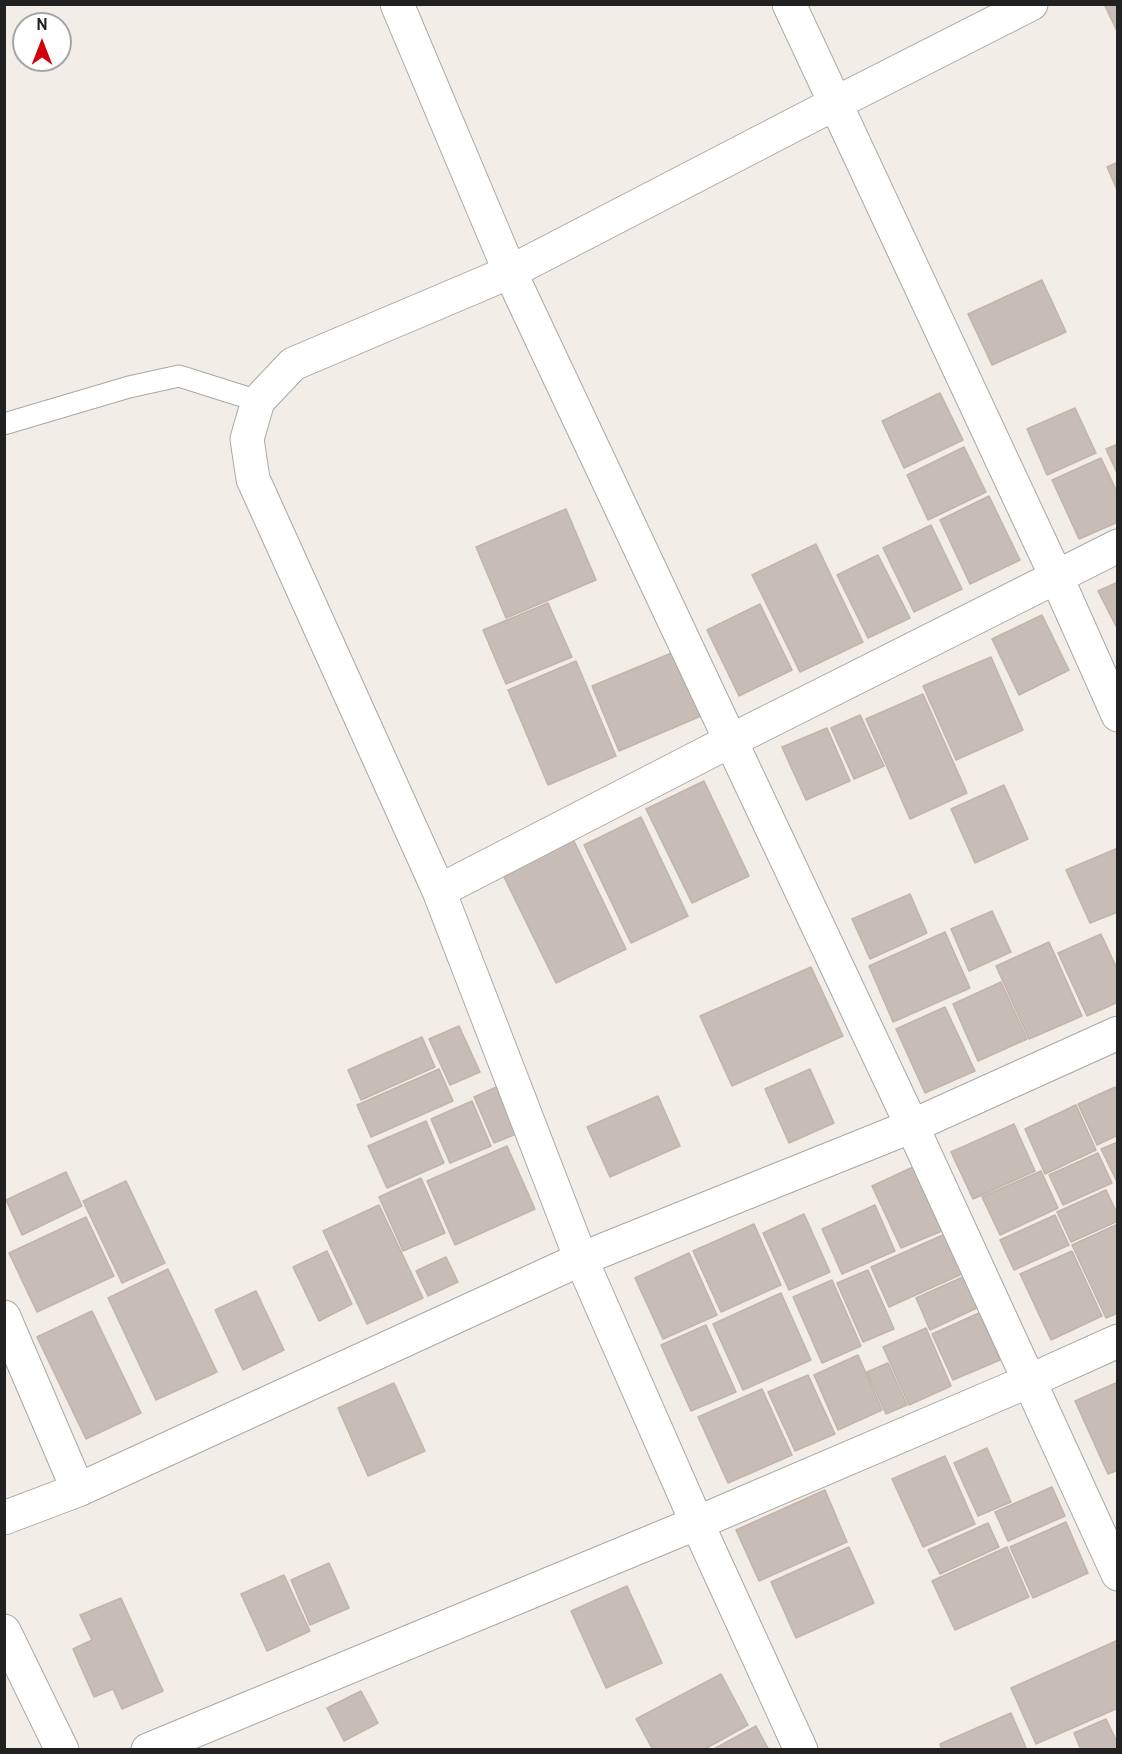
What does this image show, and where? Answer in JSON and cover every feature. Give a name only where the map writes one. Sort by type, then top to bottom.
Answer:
[{"type":"street","points":[[397,4],[510,272],[912,1126],[1118,1574]]},
{"type":"street","points":[[789,4],[1056,576],[1118,715]]},
{"type":"street","points":[[801,1749],[697,1523],[581,1259],[439,891],[253,479],[248,439],[258,401],[293,364],[510,272],[1031,4]]},
{"type":"street","points":[[439,891],[730,741],[1118,546]]},
{"type":"street","points":[[4,1518],[78,1490],[581,1259],[912,1126],[1118,1033]]},
{"type":"street","points":[[4,1317],[78,1490]]},
{"type":"street","points":[[148,1749],[697,1523],[1118,1341]]},
{"type":"street","points":[[4,1631],[62,1749]]},
{"type":"lane","points":[[4,424],[129,387],[179,376],[258,401]]},
{"type":"building","points":[[1104,4],[1118,4],[1118,33]]},
{"type":"building","points":[[1118,162],[1118,192],[1107,167]]},
{"type":"building","points":[[1042,280],[1066,332],[992,365],[968,314]]},
{"type":"building","points":[[940,393],[963,440],[904,468],[882,421]]},
{"type":"building","points":[[1075,408],[1096,453],[1047,475],[1027,429]]},
{"type":"building","points":[[1118,444],[1118,475],[1106,449]]},
{"type":"building","points":[[964,447],[986,492],[928,520],[907,475]]},
{"type":"building","points":[[1101,458],[1118,494],[1118,522],[1079,539],[1052,480]]},
{"type":"building","points":[[989,496],[1020,560],[970,584],[940,520]]},
{"type":"building","points":[[566,509],[596,580],[506,618],[476,547]]},
{"type":"building","points":[[931,525],[962,589],[914,612],[883,548]]},
{"type":"building","points":[[816,544],[863,642],[800,672],[752,575]]},
{"type":"building","points":[[878,555],[910,618],[868,638],[837,575]]},
{"type":"building","points":[[1118,582],[1118,630],[1098,591]]},
{"type":"building","points":[[548,603],[572,657],[506,684],[483,630]]},
{"type":"building","points":[[760,604],[792,670],[739,696],[707,630]]},
{"type":"building","points":[[1042,615],[1069,670],[1019,695],[992,639]]},
{"type":"building","points":[[674,652],[701,716],[619,751],[592,686]]},
{"type":"building","points":[[991,657],[1023,730],[956,760],[923,686]]},
{"type":"building","points":[[576,661],[616,756],[548,785],[508,690]]},
{"type":"building","points":[[923,694],[967,793],[910,819],[866,719]]},
{"type":"building","points":[[860,715],[884,766],[854,779],[831,728]]},
{"type":"building","points":[[827,728],[850,781],[806,800],[782,747]]},
{"type":"building","points":[[704,781],[749,876],[692,903],[646,809]]},
{"type":"building","points":[[1004,785],[1028,839],[975,863],[951,809]]},
{"type":"building","points":[[641,817],[688,916],[631,943],[584,845]]},
{"type":"building","points":[[573,839],[626,949],[556,983],[502,873]]},
{"type":"building","points":[[1118,848],[1118,912],[1090,923],[1066,870]]},
{"type":"building","points":[[910,894],[927,933],[870,959],[852,919]]},
{"type":"building","points":[[992,911],[1011,952],[969,971],[951,929]]},
{"type":"building","points":[[945,932],[970,988],[893,1022],[869,966]]},
{"type":"building","points":[[1101,934],[1118,971],[1118,1002],[1087,1016],[1058,953]]},
{"type":"building","points":[[1049,942],[1082,1016],[1029,1039],[996,966]]},
{"type":"building","points":[[811,967],[843,1036],[732,1086],[700,1016]]},
{"type":"building","points":[[1001,982],[1027,1039],[978,1061],[953,1004]]},
{"type":"building","points":[[945,1007],[975,1071],[925,1093],[896,1029]]},
{"type":"building","points":[[459,1026],[480,1072],[450,1085],[429,1039]]},
{"type":"building","points":[[422,1037],[435,1067],[361,1100],[348,1070]]},
{"type":"building","points":[[439,1069],[453,1101],[371,1137],[357,1105]]},
{"type":"building","points":[[810,1069],[834,1123],[789,1143],[765,1089]]},
{"type":"building","points":[[501,1085],[521,1132],[494,1143],[474,1097]]},
{"type":"building","points":[[1115,1087],[1118,1094],[1118,1135],[1097,1145],[1078,1104]]},
{"type":"building","points":[[658,1096],[680,1146],[610,1177],[587,1127]]},
{"type":"building","points":[[472,1101],[491,1146],[450,1163],[431,1119]]},
{"type":"building","points":[[1076,1105],[1096,1150],[1045,1174],[1025,1129]]},
{"type":"building","points":[[426,1121],[444,1163],[387,1188],[368,1146]]},
{"type":"building","points":[[1014,1124],[1035,1171],[973,1199],[951,1152]]},
{"type":"building","points":[[1118,1142],[1118,1184],[1101,1149]]},
{"type":"building","points":[[507,1146],[535,1209],[455,1245],[427,1181]]},
{"type":"building","points":[[1098,1153],[1112,1183],[1063,1205],[1049,1175]]},
{"type":"building","points":[[913,1167],[942,1231],[901,1248],[872,1186]]},
{"type":"building","points":[[1041,1171],[1058,1208],[1000,1235],[982,1197]]},
{"type":"building","points":[[66,1172],[82,1206],[22,1235],[6,1200]]},
{"type":"building","points":[[421,1178],[445,1233],[403,1251],[379,1197]]},
{"type":"building","points":[[126,1181],[165,1263],[122,1283],[83,1201]]},
{"type":"building","points":[[1106,1190],[1118,1215],[1118,1221],[1071,1242],[1057,1212]]},
{"type":"building","points":[[379,1205],[423,1298],[367,1324],[323,1231]]},
{"type":"building","points":[[875,1205],[895,1251],[842,1274],[822,1229]]},
{"type":"building","points":[[804,1214],[830,1272],[789,1290],[763,1233]]},
{"type":"building","points":[[1055,1215],[1069,1245],[1014,1270],[1000,1240]]},
{"type":"building","points":[[86,1217],[114,1276],[37,1312],[9,1253]]},
{"type":"building","points":[[754,1224],[781,1285],[721,1312],[693,1251]]},
{"type":"building","points":[[1118,1224],[1118,1313],[1106,1318],[1072,1245]]},
{"type":"building","points":[[945,1234],[962,1274],[889,1307],[871,1267]]},
{"type":"building","points":[[327,1251],[352,1304],[319,1321],[293,1267]]},
{"type":"building","points":[[1072,1251],[1102,1316],[1051,1340],[1020,1274]]},
{"type":"building","points":[[689,1253],[717,1315],[663,1339],[635,1278]]},
{"type":"building","points":[[446,1257],[458,1282],[428,1296],[416,1271]]},
{"type":"building","points":[[168,1269],[217,1372],[156,1400],[108,1298]]},
{"type":"building","points":[[868,1270],[894,1329],[863,1342],[837,1283]]},
{"type":"building","points":[[965,1276],[979,1307],[930,1330],[916,1298]]},
{"type":"building","points":[[832,1280],[861,1346],[822,1363],[793,1297]]},
{"type":"building","points":[[256,1291],[284,1350],[243,1370],[215,1310]]},
{"type":"building","points":[[781,1293],[811,1360],[743,1390],[713,1324]]},
{"type":"building","points":[[92,1311],[141,1413],[86,1439],[37,1337]]},
{"type":"building","points":[[979,1313],[1000,1360],[953,1380],[932,1334]]},
{"type":"building","points":[[706,1325],[736,1392],[691,1411],[661,1345]]},
{"type":"building","points":[[926,1328],[951,1386],[909,1405],[883,1347]]},
{"type":"building","points":[[858,1355],[882,1410],[838,1430],[814,1375]]},
{"type":"building","points":[[888,1363],[907,1405],[886,1414],[867,1372]]},
{"type":"building","points":[[808,1375],[835,1434],[795,1451],[768,1392]]},
{"type":"building","points":[[1118,1382],[1118,1470],[1108,1474],[1075,1401]]},
{"type":"building","points":[[394,1383],[425,1451],[368,1476],[338,1408]]},
{"type":"building","points":[[762,1389],[792,1455],[728,1483],[698,1417]]},
{"type":"building","points":[[987,1448],[1011,1502],[978,1516],[954,1463]]},
{"type":"building","points":[[945,1456],[975,1524],[923,1547],[892,1479]]},
{"type":"building","points":[[1052,1487],[1065,1516],[1008,1541],[995,1512]]},
{"type":"building","points":[[825,1490],[847,1542],[759,1581],[736,1530]]},
{"type":"building","points":[[1066,1522],[1088,1573],[1033,1598],[1010,1547]]},
{"type":"building","points":[[988,1523],[999,1547],[940,1574],[928,1550]]},
{"type":"building","points":[[849,1547],[874,1603],[796,1638],[771,1582]]},
{"type":"building","points":[[1007,1547],[1029,1597],[955,1630],[932,1581]]},
{"type":"building","points":[[329,1563],[349,1608],[310,1625],[291,1580]]},
{"type":"building","points":[[284,1575],[310,1631],[267,1651],[241,1594]]},
{"type":"building","points":[[627,1586],[662,1663],[606,1688],[571,1611]]},
{"type":"building","points":[[121,1598],[163,1691],[122,1709],[113,1689],[94,1697],[73,1649],[92,1640],[80,1615]]},
{"type":"building","points":[[1116,1641],[1118,1644],[1118,1708],[1036,1744],[1011,1688]]},
{"type":"building","points":[[721,1674],[748,1725],[703,1750],[653,1750],[636,1719]]},
{"type":"building","points":[[361,1691],[378,1723],[344,1741],[327,1708]]},
{"type":"building","points":[[1011,1713],[1027,1750],[942,1750],[940,1744]]},
{"type":"building","points":[[1106,1719],[1118,1744],[1118,1750],[1081,1750],[1074,1733]]},
{"type":"building","points":[[756,1726],[769,1750],[712,1750]]}]
